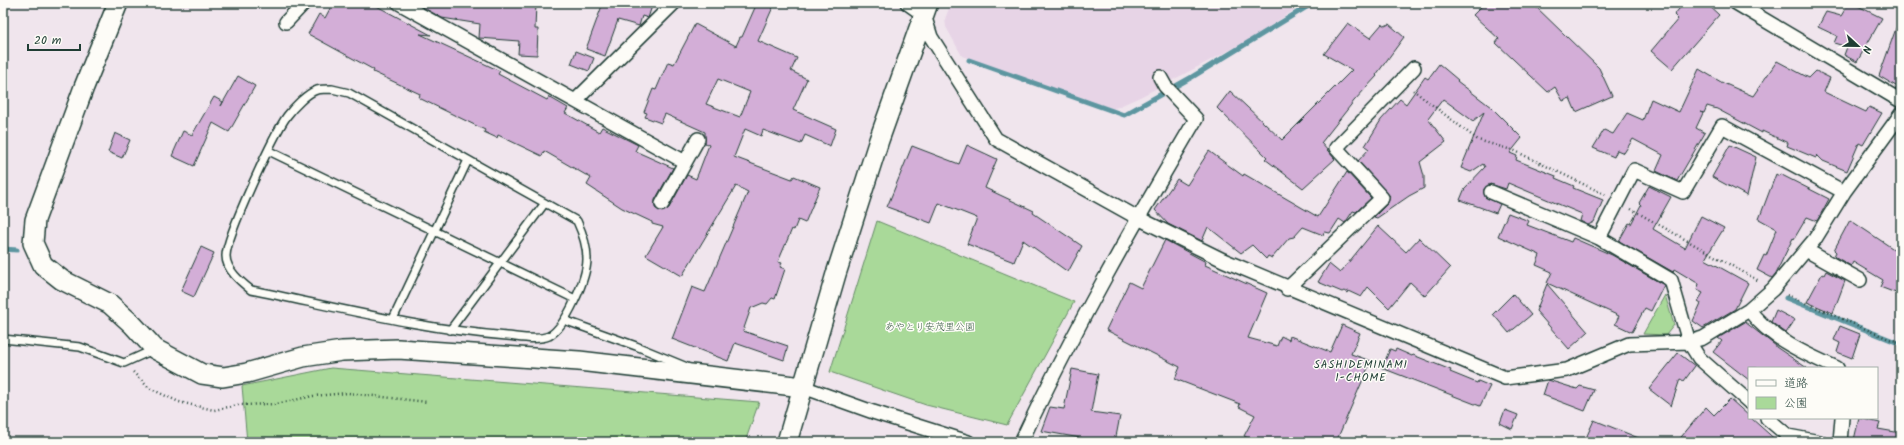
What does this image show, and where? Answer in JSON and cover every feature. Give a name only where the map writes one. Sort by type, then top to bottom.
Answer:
[{"type":"street","points":[[118,3],[35,220],[33,243],[43,264],[62,280],[110,304],[133,325],[155,349],[202,374],[223,377],[247,373],[303,356],[342,350],[398,348],[580,361],[694,374],[801,396],[874,412],[968,442]]},
{"type":"street","points":[[286,22],[304,3]]},
{"type":"street","points":[[399,3],[576,100],[685,162]]},
{"type":"street","points":[[576,100],[674,3]]},
{"type":"street","points":[[907,3],[926,9]]},
{"type":"street","points":[[1736,3],[1901,101]]},
{"type":"street","points":[[926,9],[932,37],[996,139],[1138,218],[1223,260],[1505,378],[1568,370],[1629,344],[1689,342],[1703,338],[1749,310],[1773,289],[1815,239],[1844,192],[1901,114]]},
{"type":"street","points":[[787,442],[836,274],[879,140],[926,9]]},
{"type":"street","points":[[1287,288],[1382,198],[1336,148],[1414,68]]},
{"type":"street","points":[[1021,442],[1054,371],[1138,218],[1196,119],[1166,85]]},
{"type":"street","points":[[1599,238],[1634,170],[1683,192],[1722,126],[1844,192]]},
{"type":"street","points":[[662,204],[698,139]]},
{"type":"street","points":[[1491,192],[1599,238],[1671,280],[1689,342],[1699,358],[1748,401]]},
{"type":"street","points":[[1806,250],[1860,280]]},
{"type":"street","points":[[1749,310],[1759,323],[1796,348],[1835,367]]},
{"type":"street","points":[[1768,419],[1788,436],[1820,442]]},
{"type":"street","points":[[1840,442],[1842,419]]},
{"type":"lane","points":[[332,89],[349,93],[468,160],[577,221],[585,240],[587,260],[584,274],[564,320],[549,335],[536,338],[450,330],[251,290],[230,268],[226,257],[229,238],[269,150],[287,116],[316,90],[332,89]]},
{"type":"lane","points":[[269,150],[435,232],[574,298]]},
{"type":"lane","points":[[393,319],[468,160]]},
{"type":"lane","points":[[450,330],[545,203]]},
{"type":"lane","points":[[564,320],[636,346],[687,367],[694,374]]},
{"type":"lane","points":[[3,339],[80,347],[124,363],[155,349]]},
{"type":"path","points":[[1402,81],[1478,140],[1515,151],[1618,201],[1773,289],[1889,339],[1901,342]]},
{"type":"path","points":[[124,363],[149,388],[179,402],[214,410],[238,406],[276,404],[313,396],[348,392],[427,402]]},
{"type":"shaded area","points":[[951,3],[1304,3],[1253,38],[1140,97],[1113,109],[962,56],[946,27],[945,19]]},
{"type":"green space","name":"あやとり安茂里公園","points":[[877,221],[1074,302],[1007,425],[926,405],[830,372]]},
{"type":"green space","points":[[1665,295],[1674,325],[1666,335],[1643,334]]},
{"type":"green space","points":[[331,368],[759,402],[745,442],[247,442],[242,386]]},
{"type":"building","points":[[333,3],[371,3],[431,35],[420,34],[500,71],[498,74],[547,100],[549,97],[568,108],[565,113],[599,132],[602,127],[638,145],[635,151],[673,168],[655,200],[655,208],[662,212],[669,208],[687,175],[696,179],[709,145],[705,143],[705,132],[665,114],[661,123],[645,117],[647,113],[644,112],[653,89],[656,90],[668,62],[674,64],[695,24],[736,46],[740,37],[742,37],[757,3],[764,3],[773,7],[758,41],[797,58],[791,71],[807,79],[793,110],[836,129],[830,146],[805,135],[801,144],[763,130],[761,136],[745,129],[734,157],[792,179],[794,176],[820,187],[805,223],[798,220],[794,230],[792,229],[778,262],[782,263],[780,267],[785,269],[775,299],[772,298],[767,304],[763,303],[751,308],[743,331],[788,346],[784,360],[735,343],[728,361],[672,339],[692,287],[705,292],[748,192],[736,186],[682,276],[646,255],[663,227],[652,224],[652,222],[622,208],[587,185],[591,178],[544,151],[542,156],[498,135],[497,138],[484,132],[485,130],[419,98],[420,94],[373,72],[374,70],[308,34],[319,14],[325,18]],"holes":[[[718,79],[750,92],[740,117],[706,104]]]},
{"type":"building","points":[[415,3],[536,3],[535,29],[538,29],[537,55],[518,54],[519,41],[479,38],[480,24],[442,18]]},
{"type":"building","points":[[603,3],[653,3],[648,18],[642,16],[639,26],[618,20],[605,56],[586,49]]},
{"type":"building","points":[[1485,3],[1532,3],[1599,68],[1612,96],[1576,112],[1570,98],[1563,101],[1555,87],[1548,92],[1496,43],[1499,39],[1473,15]]},
{"type":"building","points":[[1684,3],[1706,3],[1719,15],[1672,69],[1651,51],[1678,19],[1674,15]]},
{"type":"building","points":[[1849,3],[1852,3],[1882,18],[1857,62],[1844,55],[1847,47],[1834,43],[1837,36],[1818,27],[1826,12],[1841,16]]},
{"type":"building","points":[[1899,20],[1901,20],[1901,89],[1879,76]]},
{"type":"building","points":[[1348,23],[1370,38],[1382,24],[1385,26],[1389,24],[1404,37],[1376,75],[1377,76],[1354,101],[1321,143],[1335,159],[1303,188],[1265,159],[1267,157],[1217,108],[1230,91],[1282,140],[1352,70],[1324,54]]},
{"type":"building","points":[[576,51],[594,58],[589,71],[571,64]]},
{"type":"building","points":[[1777,61],[1809,78],[1816,71],[1830,78],[1824,92],[1866,112],[1869,107],[1882,113],[1863,145],[1859,143],[1847,171],[1823,161],[1817,155],[1816,158],[1787,146],[1788,143],[1762,131],[1762,133],[1717,109],[1707,106],[1704,113],[1701,112],[1703,113],[1696,128],[1705,133],[1677,181],[1656,171],[1663,155],[1633,139],[1624,153],[1617,150],[1614,157],[1593,148],[1604,130],[1613,134],[1627,113],[1643,120],[1651,99],[1679,112],[1699,69],[1721,82],[1753,96]]},
{"type":"building","points":[[1439,64],[1458,80],[1457,81],[1491,107],[1522,138],[1510,153],[1517,156],[1516,160],[1556,176],[1555,178],[1574,186],[1573,188],[1603,200],[1594,222],[1588,225],[1580,221],[1582,214],[1508,183],[1506,189],[1490,184],[1484,189],[1485,197],[1500,204],[1496,213],[1460,200],[1465,188],[1485,167],[1483,164],[1471,172],[1461,168],[1484,112],[1473,121],[1443,99],[1428,119],[1446,142],[1420,162],[1424,176],[1424,188],[1409,196],[1377,218],[1374,217],[1388,203],[1390,196],[1358,161],[1369,149],[1365,146],[1381,120],[1400,99],[1406,104],[1425,77],[1428,79]]},
{"type":"building","points":[[238,76],[255,86],[229,132],[213,123],[194,166],[172,156],[183,131],[192,135],[214,97],[223,102],[221,106]]},
{"type":"building","points":[[115,133],[130,140],[122,158],[108,152]]},
{"type":"building","points":[[967,145],[997,159],[985,188],[1034,211],[1033,213],[1082,246],[1068,272],[1023,240],[1014,262],[967,244],[977,218],[939,203],[931,223],[887,207],[912,146],[959,164]]},
{"type":"building","points":[[1730,145],[1756,157],[1747,196],[1712,177]]},
{"type":"building","points":[[1209,151],[1243,176],[1244,174],[1318,217],[1347,172],[1371,198],[1356,212],[1353,211],[1345,223],[1339,219],[1330,233],[1324,232],[1323,235],[1303,227],[1294,237],[1289,238],[1272,258],[1268,256],[1266,259],[1252,245],[1241,253],[1208,227],[1202,241],[1168,224],[1155,210],[1177,179],[1187,185]]},
{"type":"building","points":[[1776,174],[1779,176],[1780,174],[1829,199],[1817,221],[1807,217],[1794,239],[1793,238],[1776,273],[1772,278],[1757,270],[1764,255],[1766,256],[1777,229],[1759,219]]},
{"type":"building","points":[[1649,186],[1671,197],[1653,229],[1685,248],[1701,216],[1724,228],[1705,259],[1748,283],[1735,309],[1703,328],[1693,321],[1701,303],[1698,301],[1703,293],[1697,290],[1699,284],[1674,269],[1673,272],[1619,241],[1629,223],[1631,224],[1641,205],[1639,203]]},
{"type":"building","points":[[1508,213],[1529,221],[1527,225],[1571,242],[1573,238],[1612,255],[1664,285],[1651,311],[1645,308],[1632,332],[1615,324],[1619,316],[1547,283],[1552,272],[1536,265],[1540,255],[1498,236]]},
{"type":"building","points":[[1850,220],[1901,254],[1901,295],[1880,287],[1883,280],[1853,262],[1851,266],[1834,256],[1836,252],[1834,250]]},
{"type":"building","points":[[1378,226],[1406,252],[1419,238],[1450,268],[1425,296],[1410,282],[1389,308],[1368,287],[1361,297],[1348,291],[1347,293],[1344,291],[1342,292],[1318,282],[1329,264],[1340,273]]},
{"type":"building","points":[[1165,240],[1206,262],[1205,265],[1267,293],[1248,338],[1277,346],[1281,336],[1289,340],[1290,336],[1330,352],[1342,325],[1360,333],[1351,354],[1371,361],[1336,442],[1256,442],[1244,436],[1255,415],[1239,407],[1240,404],[1175,379],[1180,367],[1106,330],[1129,282],[1141,288]]},
{"type":"building","points":[[201,247],[214,253],[194,297],[181,291]]},
{"type":"building","points":[[1826,271],[1845,281],[1833,313],[1807,302],[1822,274],[1824,275]]},
{"type":"building","points":[[1547,284],[1588,332],[1569,349],[1536,311]]},
{"type":"building","points":[[1513,294],[1531,315],[1509,333],[1493,314]]},
{"type":"building","points":[[1776,310],[1795,320],[1786,333],[1771,322]]},
{"type":"building","points":[[1745,322],[1776,347],[1806,367],[1748,367],[1748,379],[1713,352],[1722,341],[1718,338]]},
{"type":"building","points":[[1840,326],[1860,334],[1852,358],[1837,352],[1840,343],[1834,340]]},
{"type":"building","points":[[1390,349],[1395,351],[1396,349],[1412,356],[1413,355],[1451,370],[1450,372],[1477,383],[1478,381],[1490,386],[1480,406],[1382,368]]},
{"type":"building","points":[[1678,353],[1695,366],[1684,381],[1680,379],[1671,406],[1649,389]]},
{"type":"building","points":[[1072,369],[1098,374],[1091,412],[1120,416],[1115,442],[1103,442],[1041,431],[1050,407],[1064,409]]},
{"type":"building","points":[[1548,380],[1577,389],[1580,386],[1594,390],[1585,411],[1543,395]]},
{"type":"building","points":[[1730,399],[1748,415],[1748,419],[1752,419],[1778,442],[1677,442],[1706,407],[1714,415]]},
{"type":"building","points":[[1505,410],[1518,415],[1512,429],[1500,423]]},
{"type":"building","points":[[1859,419],[1880,423],[1878,429],[1901,433],[1901,442],[1863,442],[1854,440]]},
{"type":"building","points":[[1594,420],[1646,442],[1591,442],[1586,438]]},
{"type":"waterway","points":[[969,60],[1124,115],[1192,77],[1313,3]]},
{"type":"waterway","points":[[3,249],[17,250]]},
{"type":"waterway","points":[[1786,298],[1901,344]]},
{"type":"district","name":"SASHIDEMINAMI 1-CHOME","points":[[1361,370]]}]
